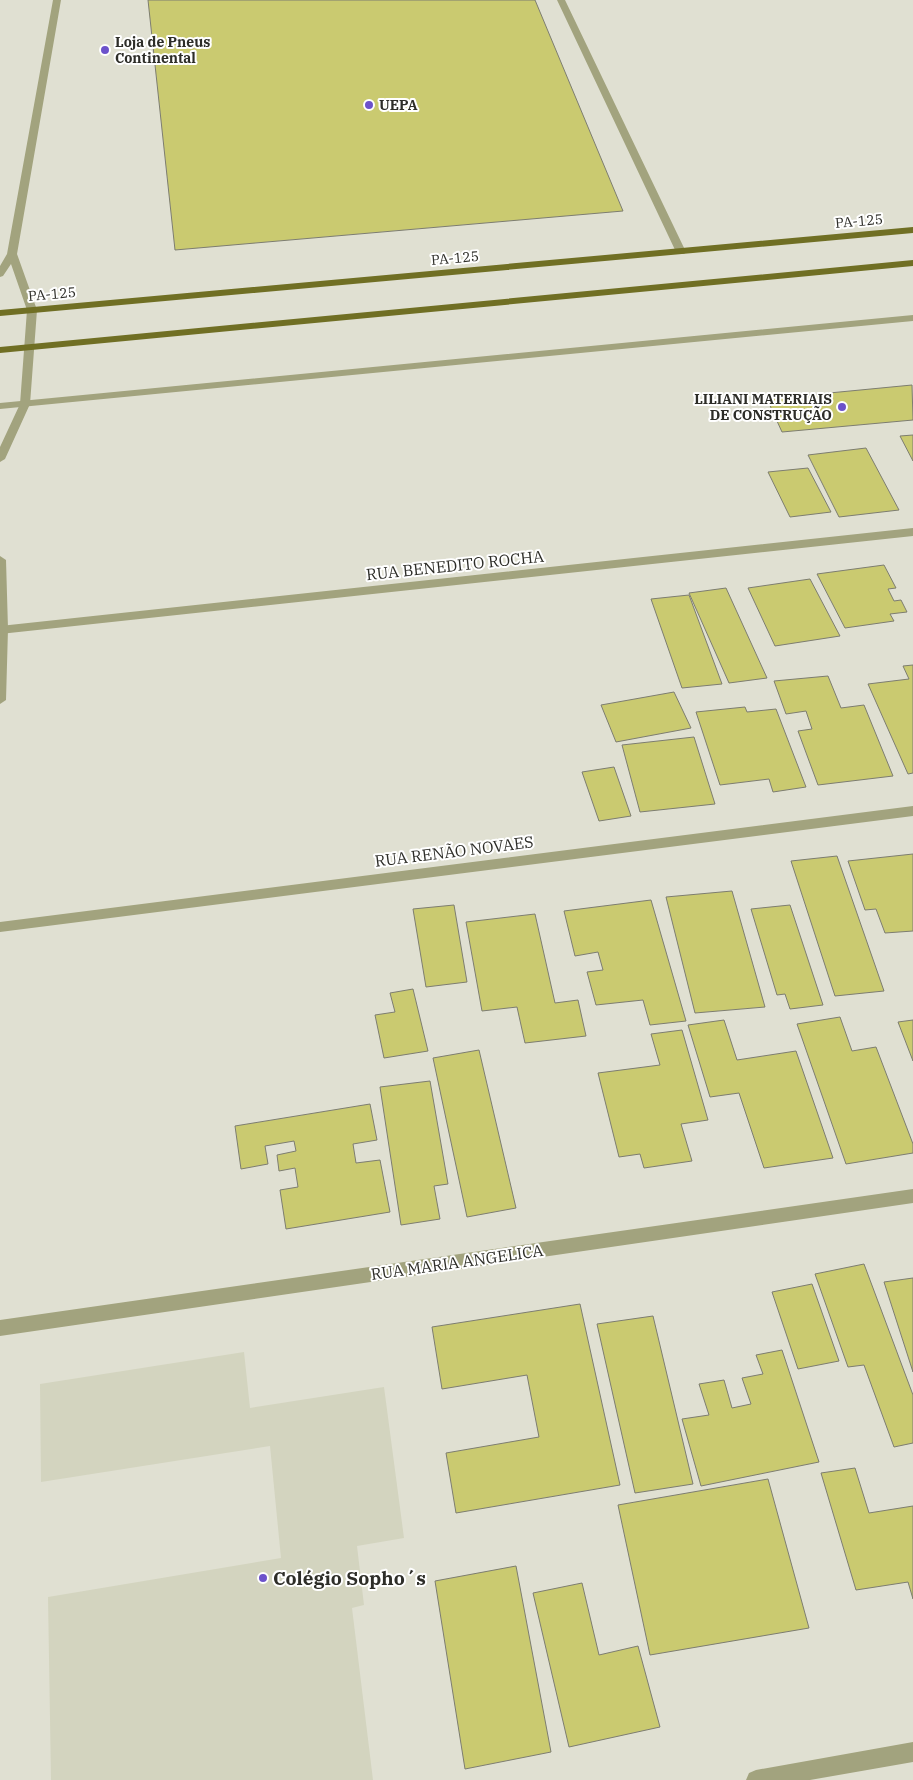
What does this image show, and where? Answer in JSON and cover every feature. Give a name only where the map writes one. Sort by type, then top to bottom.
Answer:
[{"type":"main road","name":"PA-125","points":[[0,313],[913,230]]},
{"type":"main road","points":[[0,350],[913,263]]},
{"type":"street","points":[[0,274],[12,254],[57,0]]},
{"type":"street","points":[[561,0],[682,252]]},
{"type":"street","points":[[0,459],[25,404],[32,310],[12,254]]},
{"type":"street","points":[[0,406],[913,318]]},
{"type":"street","name":"RUA BENEDITO ROCHA","points":[[1,630],[913,532]]},
{"type":"street","points":[[0,560],[0,700]]},
{"type":"street","name":"RUA RENÃO NOVAES","points":[[0,926],[913,811]]},
{"type":"street","name":"RUA MARIA ANGELICA","points":[[0,1328],[913,1196]]},
{"type":"street","points":[[756,1780],[913,1752]]},
{"type":"shaded area","name":"Colégio Sopho´s","points":[[244,1352],[250,1408],[384,1387],[404,1538],[357,1546],[364,1605],[352,1608],[373,1780],[51,1780],[48,1597],[281,1558],[270,1446],[41,1482],[40,1384]]},
{"type":"building","name":"UEPA","points":[[148,0],[535,0],[623,211],[175,250]]},
{"type":"building","name":"LILIANI MATERIAIS DE CONSTRUÇÃO","points":[[912,385],[913,420],[782,432],[767,399]]},
{"type":"building","points":[[913,435],[913,461],[900,436]]},
{"type":"building","points":[[866,448],[899,510],[839,517],[808,455]]},
{"type":"building","points":[[808,468],[831,512],[790,517],[768,472]]},
{"type":"building","points":[[884,565],[896,588],[888,589],[894,601],[901,600],[907,612],[890,614],[894,621],[845,628],[817,574]]},
{"type":"building","points":[[810,579],[840,636],[775,646],[748,588]]},
{"type":"building","points":[[726,588],[767,678],[729,683],[689,593]]},
{"type":"building","points":[[689,595],[722,684],[682,688],[651,599]]},
{"type":"building","points":[[913,665],[913,773],[908,774],[868,684],[909,679],[903,666]]},
{"type":"building","points":[[828,676],[841,708],[864,705],[893,776],[818,785],[798,731],[812,729],[806,711],[786,714],[774,681]]},
{"type":"building","points":[[674,692],[691,728],[616,742],[601,705]]},
{"type":"building","points":[[745,707],[747,712],[776,709],[806,787],[773,792],[769,779],[720,785],[696,712]]},
{"type":"building","points":[[694,737],[715,804],[640,812],[622,745]]},
{"type":"building","points":[[614,767],[631,816],[599,821],[582,772]]},
{"type":"building","points":[[913,854],[913,931],[885,933],[876,909],[865,910],[848,861]]},
{"type":"building","points":[[837,856],[884,991],[835,996],[791,861]]},
{"type":"building","points":[[732,891],[765,1007],[695,1013],[666,897]]},
{"type":"building","points":[[651,900],[686,1021],[650,1025],[643,1000],[596,1005],[587,972],[603,970],[598,952],[575,956],[564,911]]},
{"type":"building","points":[[454,905],[467,982],[426,987],[413,909]]},
{"type":"building","points":[[790,905],[823,1005],[790,1009],[785,994],[777,995],[751,909]]},
{"type":"building","points":[[535,914],[555,1003],[578,1000],[586,1036],[525,1043],[517,1007],[482,1011],[466,922]]},
{"type":"building","points":[[413,989],[428,1051],[384,1058],[375,1015],[395,1012],[390,993]]},
{"type":"building","points":[[840,1017],[852,1051],[876,1047],[913,1144],[913,1153],[846,1164],[797,1024]]},
{"type":"building","points":[[724,1020],[737,1060],[796,1051],[833,1158],[764,1168],[739,1093],[710,1097],[688,1025]]},
{"type":"building","points":[[913,1020],[913,1061],[898,1022]]},
{"type":"building","points":[[682,1030],[708,1120],[681,1124],[692,1161],[644,1168],[640,1154],[619,1157],[598,1073],[660,1065],[651,1034]]},
{"type":"building","points":[[479,1050],[516,1208],[467,1217],[433,1058]]},
{"type":"building","points":[[430,1081],[448,1184],[434,1186],[440,1219],[401,1225],[380,1087]]},
{"type":"building","points":[[370,1104],[377,1140],[353,1144],[356,1163],[380,1160],[390,1212],[286,1229],[280,1190],[298,1187],[295,1168],[279,1171],[277,1155],[296,1151],[294,1141],[265,1146],[268,1164],[241,1169],[235,1126]]},
{"type":"building","points":[[864,1264],[913,1395],[913,1443],[894,1447],[864,1365],[848,1367],[815,1274]]},
{"type":"building","points":[[913,1278],[913,1372],[884,1282]]},
{"type":"building","points":[[812,1284],[839,1361],[798,1369],[772,1292]]},
{"type":"building","points":[[580,1304],[620,1485],[456,1513],[446,1453],[539,1437],[527,1375],[442,1389],[432,1327]]},
{"type":"building","points":[[653,1316],[693,1484],[635,1493],[597,1324]]},
{"type":"building","points":[[782,1350],[819,1462],[701,1486],[682,1419],[709,1415],[699,1384],[724,1380],[732,1408],[751,1404],[742,1378],[763,1374],[756,1355]]},
{"type":"building","points":[[855,1468],[869,1513],[913,1506],[913,1599],[908,1582],[856,1590],[821,1473]]},
{"type":"building","points":[[768,1479],[809,1628],[650,1655],[618,1505]]},
{"type":"building","points":[[516,1566],[551,1752],[465,1769],[435,1581]]},
{"type":"building","points":[[582,1583],[599,1655],[638,1646],[660,1727],[569,1747],[533,1593]]},
{"type":"place","name":"Loja de Pneus Continental","points":[[105,50]]},
{"type":"place","name":"UEPA","points":[[369,105]]},
{"type":"place","name":"LILIANI MATERIAIS DE CONSTRUÇÃO","points":[[842,407]]},
{"type":"place","name":"Colégio Sopho´s","points":[[263,1578]]}]
